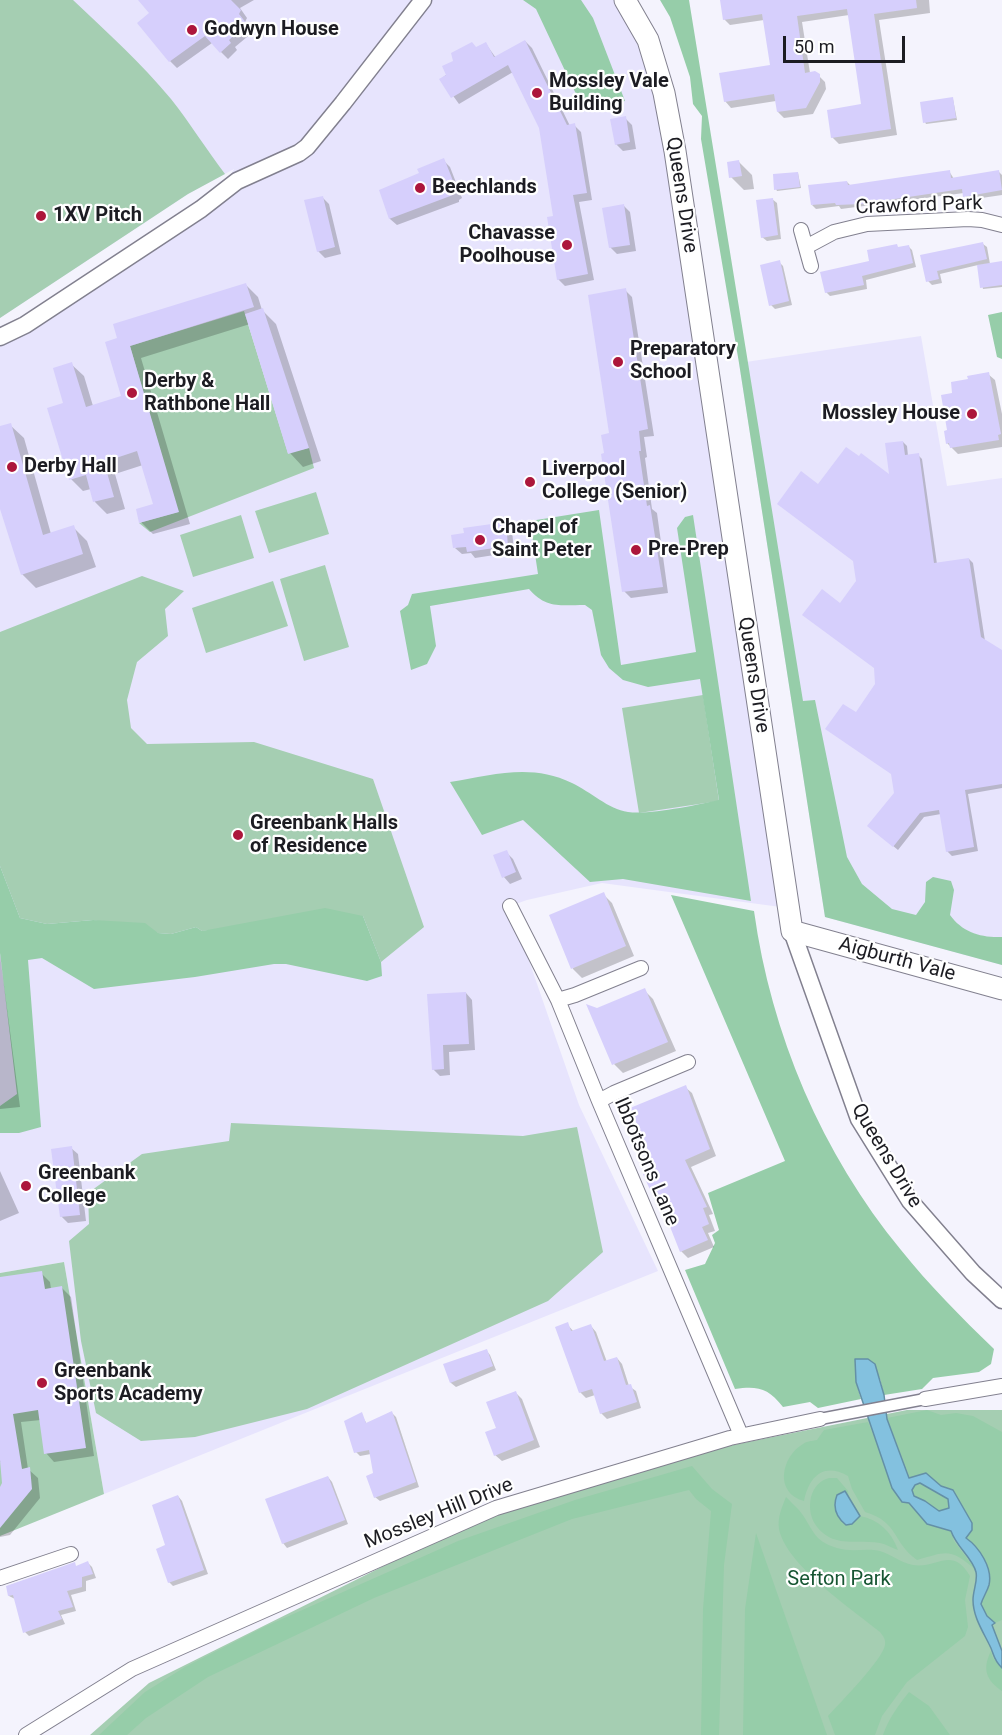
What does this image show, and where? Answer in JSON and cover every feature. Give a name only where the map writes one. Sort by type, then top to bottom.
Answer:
[{"type":"main road","name":"Queens Drive","points":[[625,0],[648,40],[664,93],[675,151],[792,931]]},
{"type":"main road","name":"Aigburth Vale","points":[[792,931],[1002,989]]},
{"type":"street","points":[[0,337],[25,325],[201,209],[237,181],[299,153],[336,111],[423,0]]},
{"type":"street","name":"Crawford Park","points":[[806,247],[834,232],[867,224],[968,219],[1002,225]]},
{"type":"street","points":[[801,230],[811,266]]},
{"type":"street","name":"Ibbotsons Lane","points":[[510,906],[558,1000],[741,1436]]},
{"type":"street","name":"Queens Drive","points":[[792,931],[859,1119],[909,1201],[973,1273],[1002,1300]]},
{"type":"street","points":[[558,1000],[641,968]]},
{"type":"street","points":[[599,1101],[688,1062]]},
{"type":"street","name":"Mossley Hill Drive","points":[[26,1735],[132,1669],[496,1508],[741,1436],[820,1419],[1002,1386]]},
{"type":"street","points":[[0,1578],[71,1554]]},
{"type":"shaded area","points":[[0,0],[625,0],[648,40],[788,908],[602,883],[510,906],[579,1105],[658,1271],[104,1494],[64,1262],[0,1273],[0,337],[219,195],[234,169],[188,194],[0,318]]},
{"type":"shaded area","points":[[921,336],[947,486],[1002,478],[1002,965],[825,917],[739,363]]},
{"type":"green space","points":[[0,0],[73,0],[160,86],[225,174],[188,194],[0,318]]},
{"type":"green space","points":[[523,0],[581,0],[593,18],[625,101],[584,111],[536,9]]},
{"type":"green space","points":[[660,0],[689,0],[803,701],[815,700],[847,857],[862,884],[892,909],[916,915],[925,902],[926,882],[933,877],[951,881],[954,890],[950,915],[960,926],[973,933],[1002,937],[1002,965],[825,917],[739,363],[701,139],[702,116],[693,104],[690,77],[670,17]]},
{"type":"green space","points":[[244,311],[288,453],[309,448],[314,468],[150,532],[139,523],[178,512],[130,346]]},
{"type":"green space","points":[[1002,312],[1002,359],[997,357],[988,315]]},
{"type":"green space","points":[[316,492],[329,534],[269,553],[255,511]]},
{"type":"green space","points":[[599,510],[621,665],[696,652],[677,528],[685,517],[693,515],[751,901],[623,879],[590,882],[523,820],[482,835],[450,782],[512,772],[542,773],[572,783],[621,810],[637,813],[719,800],[700,679],[648,687],[623,680],[609,668],[601,655],[592,610],[585,605],[548,603],[529,589],[430,606],[436,646],[427,664],[411,670],[400,611],[408,605],[412,594],[538,574],[530,521]]},
{"type":"green space","points":[[241,515],[254,558],[193,577],[180,535]]},
{"type":"green space","points":[[325,565],[349,647],[304,661],[280,579]]},
{"type":"green space","points":[[142,576],[184,591],[165,609],[168,636],[137,662],[127,700],[131,728],[147,744],[254,742],[373,779],[424,927],[381,962],[363,916],[202,931],[196,927],[171,934],[93,920],[47,924],[20,918],[0,866],[0,632]]},
{"type":"green space","points":[[273,581],[288,626],[206,653],[192,608]]},
{"type":"green space","points":[[703,695],[719,801],[639,813],[622,708]]},
{"type":"green space","points":[[0,866],[20,918],[47,924],[93,920],[145,923],[158,933],[171,934],[196,927],[202,931],[325,908],[363,916],[381,962],[382,976],[367,981],[286,964],[274,964],[195,977],[94,989],[42,958],[28,960],[41,1127],[19,1133],[0,1133],[0,1106],[17,1094],[0,953]]},
{"type":"green space","points":[[671,895],[754,911],[762,957],[787,1047],[824,1133],[847,1174],[901,1250],[946,1301],[994,1349],[991,1364],[979,1372],[933,1378],[922,1389],[884,1395],[880,1379],[868,1359],[860,1360],[856,1382],[861,1399],[818,1408],[810,1402],[783,1407],[762,1390],[735,1389],[685,1270],[705,1264],[715,1243],[712,1235],[719,1230],[708,1193],[785,1161]]},
{"type":"green space","points":[[231,1123],[523,1136],[577,1127],[603,1252],[548,1301],[307,1409],[195,1437],[141,1441],[96,1413],[81,1341],[69,1241],[89,1224],[88,1193],[142,1154],[229,1141]]},
{"type":"green space","name":"Greenbank Sports Academy","points":[[64,1262],[104,1494],[0,1536],[0,1273]]},
{"type":"green space","name":"Sefton Park","points":[[907,1410],[1002,1410],[1002,1735],[90,1735],[149,1683],[478,1519],[713,1449]]},
{"type":"green space","points":[[927,1410],[941,1415],[956,1413],[973,1416],[1002,1432],[1002,1620],[995,1623],[987,1616],[981,1604],[989,1587],[966,1538],[972,1523],[953,1490],[941,1486],[926,1473],[910,1478],[887,1418]]},
{"type":"green space","points":[[868,1422],[880,1452],[909,1503],[927,1524],[951,1531],[954,1541],[976,1570],[960,1558],[948,1553],[917,1560],[884,1521],[865,1512],[852,1489],[848,1476],[839,1472],[824,1471],[819,1474],[809,1485],[804,1501],[794,1497],[788,1491],[784,1474],[795,1450],[806,1442],[817,1440],[824,1430]]},
{"type":"green space","points":[[692,1466],[712,1489],[732,1504],[724,1565],[719,1735],[701,1735],[703,1609],[711,1511],[689,1490],[572,1519],[374,1598],[208,1677],[146,1718],[127,1735],[99,1735],[145,1692],[185,1667],[264,1627],[458,1541],[575,1500]]},
{"type":"green space","points":[[829,1478],[837,1478],[848,1491],[849,1499],[845,1491],[837,1495],[835,1504],[839,1515],[847,1525],[852,1524],[860,1516],[873,1520],[888,1532],[898,1550],[880,1543],[836,1540],[822,1532],[812,1518],[810,1501],[817,1485]]},
{"type":"green space","points":[[920,1483],[948,1499],[949,1508],[939,1511],[914,1496],[912,1491],[915,1485]]},
{"type":"green space","points":[[786,1497],[804,1516],[814,1533],[829,1545],[847,1550],[879,1551],[913,1565],[950,1560],[957,1562],[970,1576],[965,1600],[968,1627],[965,1636],[907,1682],[882,1716],[875,1735],[835,1735],[828,1716],[877,1660],[885,1645],[885,1639],[880,1632],[807,1571],[784,1543],[779,1529],[779,1517]]},
{"type":"green space","points":[[756,1533],[827,1735],[743,1735],[745,1609]]},
{"type":"green space","points":[[991,1651],[993,1658],[1002,1668],[1002,1691],[992,1683],[987,1674],[988,1657]]},
{"type":"green space","points":[[909,1692],[929,1706],[950,1735],[883,1735],[894,1712]]},
{"type":"water","points":[[855,1359],[868,1359],[875,1364],[884,1395],[887,1419],[909,1478],[926,1473],[941,1486],[953,1490],[972,1523],[972,1530],[966,1538],[980,1552],[989,1572],[989,1585],[981,1604],[987,1616],[995,1623],[992,1625],[1002,1651],[1002,1668],[995,1659],[978,1623],[973,1600],[976,1575],[974,1567],[951,1531],[927,1524],[909,1503],[902,1502],[892,1488],[856,1382]],"holes":[[[920,1483],[948,1499],[949,1508],[939,1511],[914,1496],[912,1490]]]},
{"type":"water","points":[[845,1491],[860,1516],[852,1524],[846,1525],[837,1515],[835,1508],[837,1495]]},
{"type":"building","name":"Godwyn House","points":[[138,0],[231,0],[241,10],[239,14],[247,24],[229,40],[231,43],[220,53],[205,36],[169,62],[137,23],[149,13]]},
{"type":"building","points":[[720,0],[916,0],[917,8],[874,14],[891,129],[831,138],[827,110],[861,104],[847,9],[797,16],[805,73],[815,71],[820,74],[820,82],[806,108],[777,112],[774,94],[724,102],[719,73],[770,65],[762,14],[723,20]]},
{"type":"building","points":[[525,40],[567,125],[575,123],[587,193],[573,195],[588,274],[557,280],[547,217],[553,216],[539,128],[508,65],[451,98],[439,79],[446,75],[442,66],[453,61],[451,53],[472,42],[476,47],[486,42],[494,57]]},
{"type":"building","points":[[953,97],[956,118],[923,123],[920,102]]},
{"type":"building","points":[[626,116],[630,142],[615,145],[610,119]]},
{"type":"building","name":"Beechlands","points":[[444,158],[457,191],[453,195],[389,219],[379,190],[419,173],[417,169]]},
{"type":"building","points":[[739,160],[742,176],[729,178],[727,162]]},
{"type":"building","points":[[950,170],[951,178],[999,170],[1002,190],[963,197],[962,189],[861,204],[811,205],[808,185],[847,181],[848,185]]},
{"type":"building","points":[[798,172],[800,187],[774,190],[773,174]]},
{"type":"building","points":[[323,196],[335,247],[317,252],[304,200]]},
{"type":"building","points":[[773,198],[778,235],[761,238],[756,200]]},
{"type":"building","points":[[624,204],[630,245],[609,248],[602,208]]},
{"type":"building","points":[[983,242],[987,259],[937,271],[939,279],[926,282],[920,255]]},
{"type":"building","points":[[897,244],[898,247],[909,245],[913,263],[862,276],[864,285],[825,293],[820,272],[869,261],[867,250]]},
{"type":"building","points":[[780,260],[789,301],[769,306],[760,265]]},
{"type":"building","points":[[1002,261],[1002,285],[980,288],[977,265]]},
{"type":"building","points":[[246,283],[254,307],[130,346],[179,512],[139,523],[136,509],[153,504],[137,451],[104,462],[114,497],[93,502],[86,475],[69,480],[47,408],[63,403],[53,368],[72,362],[86,407],[121,396],[105,342],[117,338],[113,324]]},
{"type":"building","name":"Preparatory School","points":[[626,288],[648,429],[639,431],[641,451],[639,451],[663,587],[622,592],[601,454],[604,453],[601,435],[609,433],[588,295]]},
{"type":"building","points":[[263,308],[309,448],[288,454],[245,314]]},
{"type":"building","name":"Mossley House","points":[[989,372],[1001,434],[998,435],[999,440],[950,448],[949,443],[946,444],[944,431],[947,430],[941,395],[952,393],[951,382]]},
{"type":"building","name":"Derby Hall","points":[[11,423],[43,535],[74,525],[83,554],[21,575],[0,509],[0,426]]},
{"type":"building","points":[[903,441],[905,455],[919,453],[934,563],[969,558],[981,637],[1002,650],[1002,784],[965,790],[974,847],[946,852],[939,810],[920,813],[893,847],[867,826],[894,793],[891,774],[825,729],[843,704],[856,712],[875,684],[874,668],[802,615],[822,589],[840,603],[856,581],[853,561],[777,504],[801,471],[818,484],[846,447],[859,456],[861,453],[889,474],[885,443]]},
{"type":"building","name":"Chapel of Saint Peter","points":[[506,522],[508,546],[467,552],[466,547],[453,548],[451,535],[464,533],[463,528]]},
{"type":"building","points":[[507,850],[516,872],[502,878],[493,855]]},
{"type":"building","points":[[604,892],[626,946],[571,969],[549,915]]},
{"type":"building","points":[[645,988],[668,1042],[612,1065],[586,1004],[597,1008]]},
{"type":"building","points":[[466,992],[469,1044],[443,1045],[444,1069],[432,1070],[427,994]]},
{"type":"building","points":[[686,1085],[710,1149],[685,1160],[707,1207],[703,1208],[709,1224],[702,1227],[708,1240],[680,1252],[663,1209],[659,1210],[643,1174],[651,1157],[630,1108]]},
{"type":"building","points":[[72,1146],[80,1215],[60,1217],[51,1149]]},
{"type":"building","name":"Greenbank Sports Academy","points":[[42,1271],[45,1289],[62,1286],[86,1448],[44,1454],[38,1410],[13,1414],[22,1469],[30,1467],[32,1489],[0,1528],[0,1487],[2,1483],[0,1277]]},
{"type":"building","points":[[568,1322],[571,1331],[591,1324],[604,1361],[617,1357],[626,1385],[631,1384],[637,1402],[600,1414],[592,1389],[579,1393],[555,1327]]},
{"type":"building","points":[[487,1349],[493,1366],[450,1383],[443,1364]]},
{"type":"building","points":[[516,1391],[534,1440],[494,1456],[485,1432],[496,1428],[486,1402]]},
{"type":"building","points":[[392,1411],[416,1482],[374,1498],[366,1476],[373,1473],[369,1450],[354,1453],[344,1421],[362,1412],[366,1423]]},
{"type":"building","points":[[328,1476],[345,1520],[282,1544],[265,1499]]},
{"type":"building","points":[[178,1495],[204,1570],[168,1583],[156,1549],[165,1545],[152,1505]]},
{"type":"building","points":[[88,1561],[93,1574],[82,1577],[82,1587],[67,1591],[73,1607],[58,1611],[62,1619],[23,1633],[13,1595],[8,1596],[6,1586],[75,1562],[76,1566]]},
{"type":"place","name":"Godwyn House","points":[[192,30]]},
{"type":"place","name":"Mossley Vale Building","points":[[537,93]]},
{"type":"place","name":"Beechlands","points":[[420,188]]},
{"type":"place","name":"1XV Pitch","points":[[41,216]]},
{"type":"place","name":"Chavasse Poolhouse","points":[[567,245]]},
{"type":"place","name":"Preparatory School","points":[[618,362]]},
{"type":"place","name":"Derby & Rathbone Hall","points":[[132,393]]},
{"type":"place","name":"Mossley House","points":[[972,414]]},
{"type":"place","name":"Derby Hall","points":[[12,467]]},
{"type":"place","name":"Liverpool College (Senior)","points":[[530,482]]},
{"type":"place","name":"Chapel of Saint Peter","points":[[480,540]]},
{"type":"place","name":"Pre-Prep","points":[[636,550]]},
{"type":"place","name":"Greenbank Halls of Residence","points":[[238,835]]},
{"type":"place","name":"Greenbank College","points":[[26,1186]]},
{"type":"place","name":"Greenbank Sports Academy","points":[[42,1383]]}]
